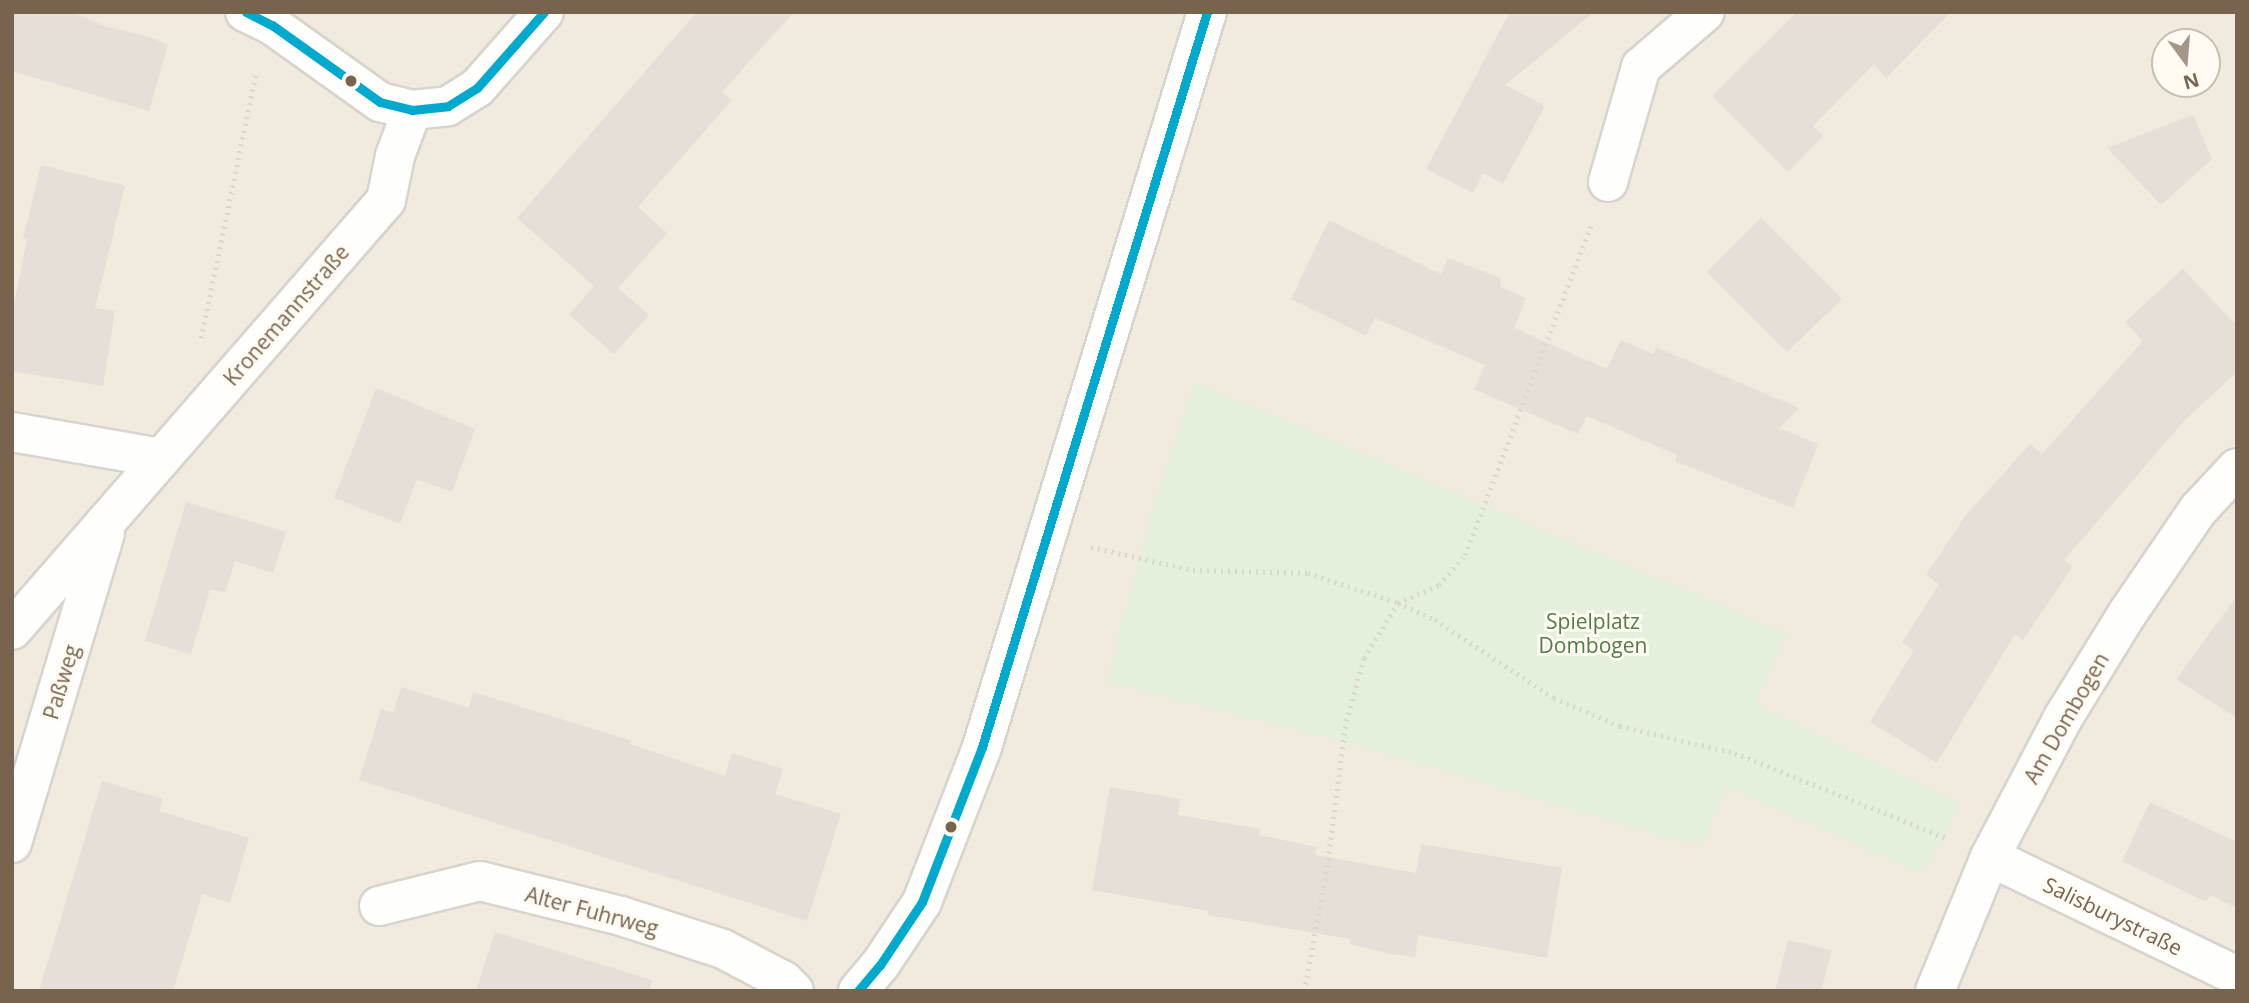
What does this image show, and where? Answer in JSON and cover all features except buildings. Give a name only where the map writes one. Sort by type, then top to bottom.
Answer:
[{"type":"street","points":[[259,19],[380,102],[412,110],[448,106],[477,88],[544,12]]},
{"type":"street","points":[[858,991],[880,965],[922,902],[982,747],[1207,12]]},
{"type":"street","points":[[1608,182],[1641,67],[1705,12]]},
{"type":"street","name":"Kronemannstraße","points":[[12,630],[386,200],[395,156],[412,110]]},
{"type":"street","points":[[12,432],[162,458]]},
{"type":"street","name":"Am Dombogen","points":[[1935,991],[1990,857],[2063,718],[2127,614],[2198,510],[2237,468]]},
{"type":"street","name":"Paßweg","points":[[12,843],[109,521]]},
{"type":"street","name":"Salisburystraße","points":[[1990,857],[2237,976]]},
{"type":"street","name":"Alter Fuhrweg","points":[[379,906],[480,881],[621,916],[723,949],[784,981],[794,991]]},
{"type":"path","points":[[200,342],[258,60],[259,19]]},
{"type":"path","points":[[1304,991],[1324,886],[1346,721],[1364,659],[1398,603],[1439,586],[1465,555],[1608,182]]},
{"type":"path","points":[[1090,547],[1193,570],[1308,573],[1398,603],[1435,620],[1554,698],[1620,726],[1735,753],[1990,857]]},
{"type":"shaded area","points":[[12,12],[2237,12],[2237,991],[12,991]]},
{"type":"green space","name":"Spielplatz Dombogen","points":[[1193,381],[1787,633],[1755,704],[1961,804],[1923,874],[1727,787],[1703,843],[1683,842],[1363,747],[1106,682],[1153,504]]},
{"type":"transit line","points":[[246,12],[272,25],[380,102],[412,110],[448,106],[477,88],[544,12]]},
{"type":"transit line","points":[[858,991],[880,965],[922,902],[982,747],[1207,12]]}]
